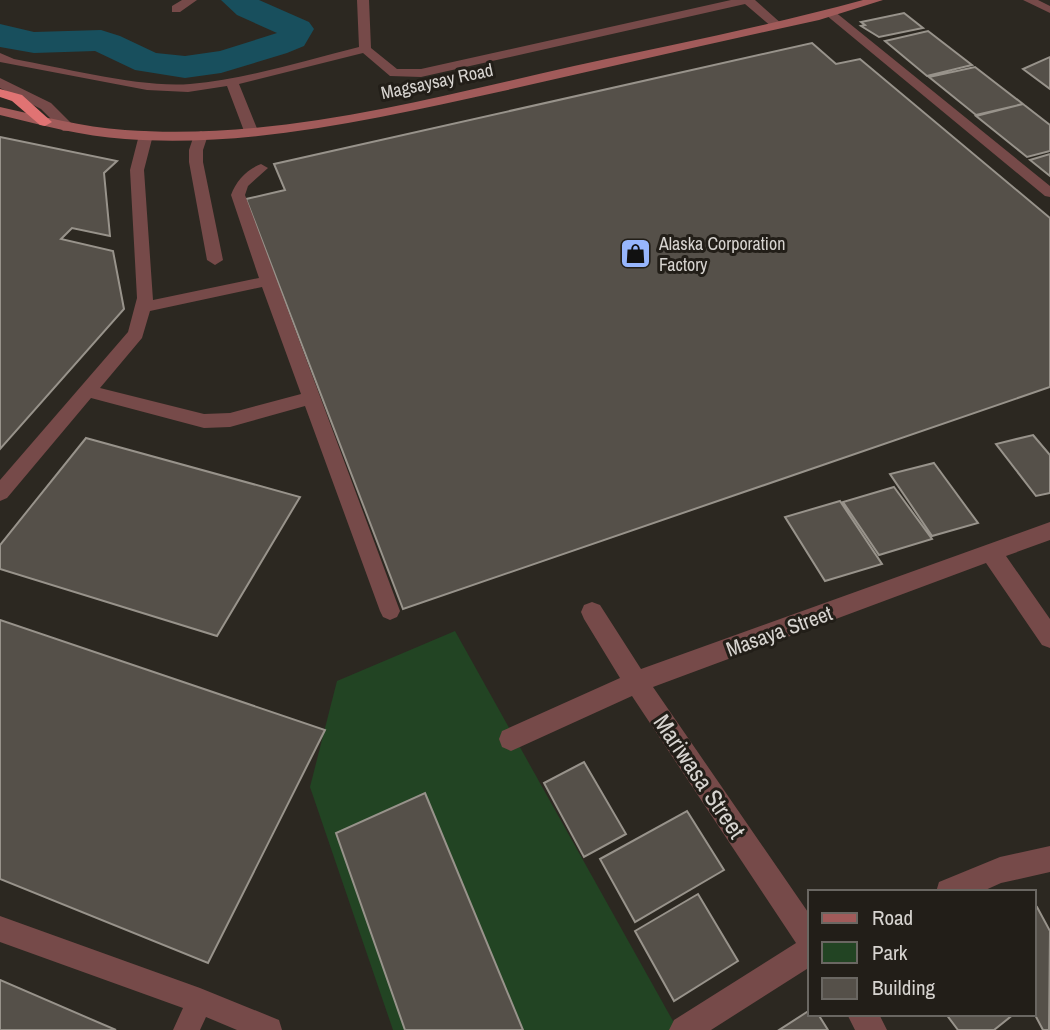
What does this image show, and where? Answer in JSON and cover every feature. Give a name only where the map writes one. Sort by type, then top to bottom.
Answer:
[{"type":"highway","points":[[0,93],[17,98],[45,122]]},
{"type":"main road","name":"Magsaysay Road","points":[[0,111],[68,128],[146,135],[201,135],[300,127],[386,112],[830,13],[877,0]]},
{"type":"main road","points":[[0,121],[45,122]]},
{"type":"street","points":[[176,9],[191,0]]},
{"type":"street","points":[[0,82],[46,106],[68,128]]},
{"type":"street","name":"Masaya Street","points":[[511,739],[636,682],[1050,531]]},
{"type":"street","points":[[992,554],[1050,638]]},
{"type":"street","name":"Mariwasa Street","points":[[592,612],[636,682],[808,936]]},
{"type":"street","points":[[954,890],[1000,870],[1050,859]]},
{"type":"street","points":[[684,1030],[808,952]]},
{"type":"lane","points":[[363,0],[365,49],[394,73],[421,73],[747,0],[777,25]]},
{"type":"lane","points":[[1029,0],[1050,10]]},
{"type":"lane","points":[[830,13],[1050,193]]},
{"type":"lane","points":[[0,57],[11,62],[146,86],[188,88],[232,82],[365,49]]},
{"type":"lane","points":[[232,82],[251,131]]},
{"type":"lane","points":[[0,493],[136,334],[145,298],[137,170],[146,135]]},
{"type":"lane","points":[[201,135],[196,150],[196,162],[215,260]]},
{"type":"lane","points":[[261,168],[242,184],[238,195],[390,611]]},
{"type":"lane","points":[[143,307],[268,281]]},
{"type":"lane","points":[[87,391],[204,421],[230,419],[312,398]]},
{"type":"lane","points":[[0,929],[200,1001],[270,1030]]},
{"type":"lane","points":[[186,1030],[200,1001]]},
{"type":"green space","points":[[455,631],[678,1030],[393,1030],[310,787],[337,681]]},
{"type":"building","points":[[904,13],[923,28],[879,37],[861,26],[865,25],[861,22]]},
{"type":"building","points":[[928,31],[972,65],[927,76],[885,41]]},
{"type":"building","points":[[812,43],[836,64],[860,59],[1050,218],[1050,387],[403,609],[246,199],[285,190],[274,164]]},
{"type":"building","points":[[1050,57],[1050,89],[1023,69]]},
{"type":"building","points":[[975,67],[1023,104],[976,115],[929,77]]},
{"type":"building","points":[[1023,104],[1050,125],[1050,151],[1027,157],[976,116]]},
{"type":"building","points":[[0,137],[117,161],[104,173],[110,236],[72,228],[61,239],[113,251],[124,309],[0,449]]},
{"type":"building","points":[[1050,154],[1050,176],[1030,160]]},
{"type":"building","points":[[1033,435],[1050,455],[1050,493],[1036,496],[996,444]]},
{"type":"building","points":[[86,438],[300,497],[217,636],[0,569],[0,545]]},
{"type":"building","points":[[934,463],[978,523],[932,536],[890,474]]},
{"type":"building","points":[[894,487],[932,539],[879,555],[843,502]]},
{"type":"building","points":[[840,501],[882,564],[825,581],[785,517]]},
{"type":"building","points":[[0,620],[325,730],[208,963],[0,879]]},
{"type":"building","points":[[584,762],[626,834],[584,857],[544,783]]},
{"type":"building","points":[[425,793],[523,1030],[405,1030],[336,833]]},
{"type":"building","points":[[687,811],[724,870],[635,922],[600,859]]},
{"type":"building","points":[[698,894],[738,961],[674,1001],[635,931]]},
{"type":"building","points":[[1036,907],[1050,931],[1049,1030],[1043,1030],[1036,1016]]},
{"type":"building","points":[[0,980],[116,1030],[0,1030]]},
{"type":"building","points":[[808,1011],[808,1016],[819,1016],[828,1030],[779,1030]]},
{"type":"building","points":[[948,1016],[1012,1016],[994,1030],[958,1030]]},
{"type":"waterway","points":[[0,34],[34,43],[101,41],[148,62],[185,67],[221,62],[292,39],[297,29],[249,8],[238,0]]},
{"type":"place","name":"Alaska Corporation Factory","points":[[636,253]]}]
